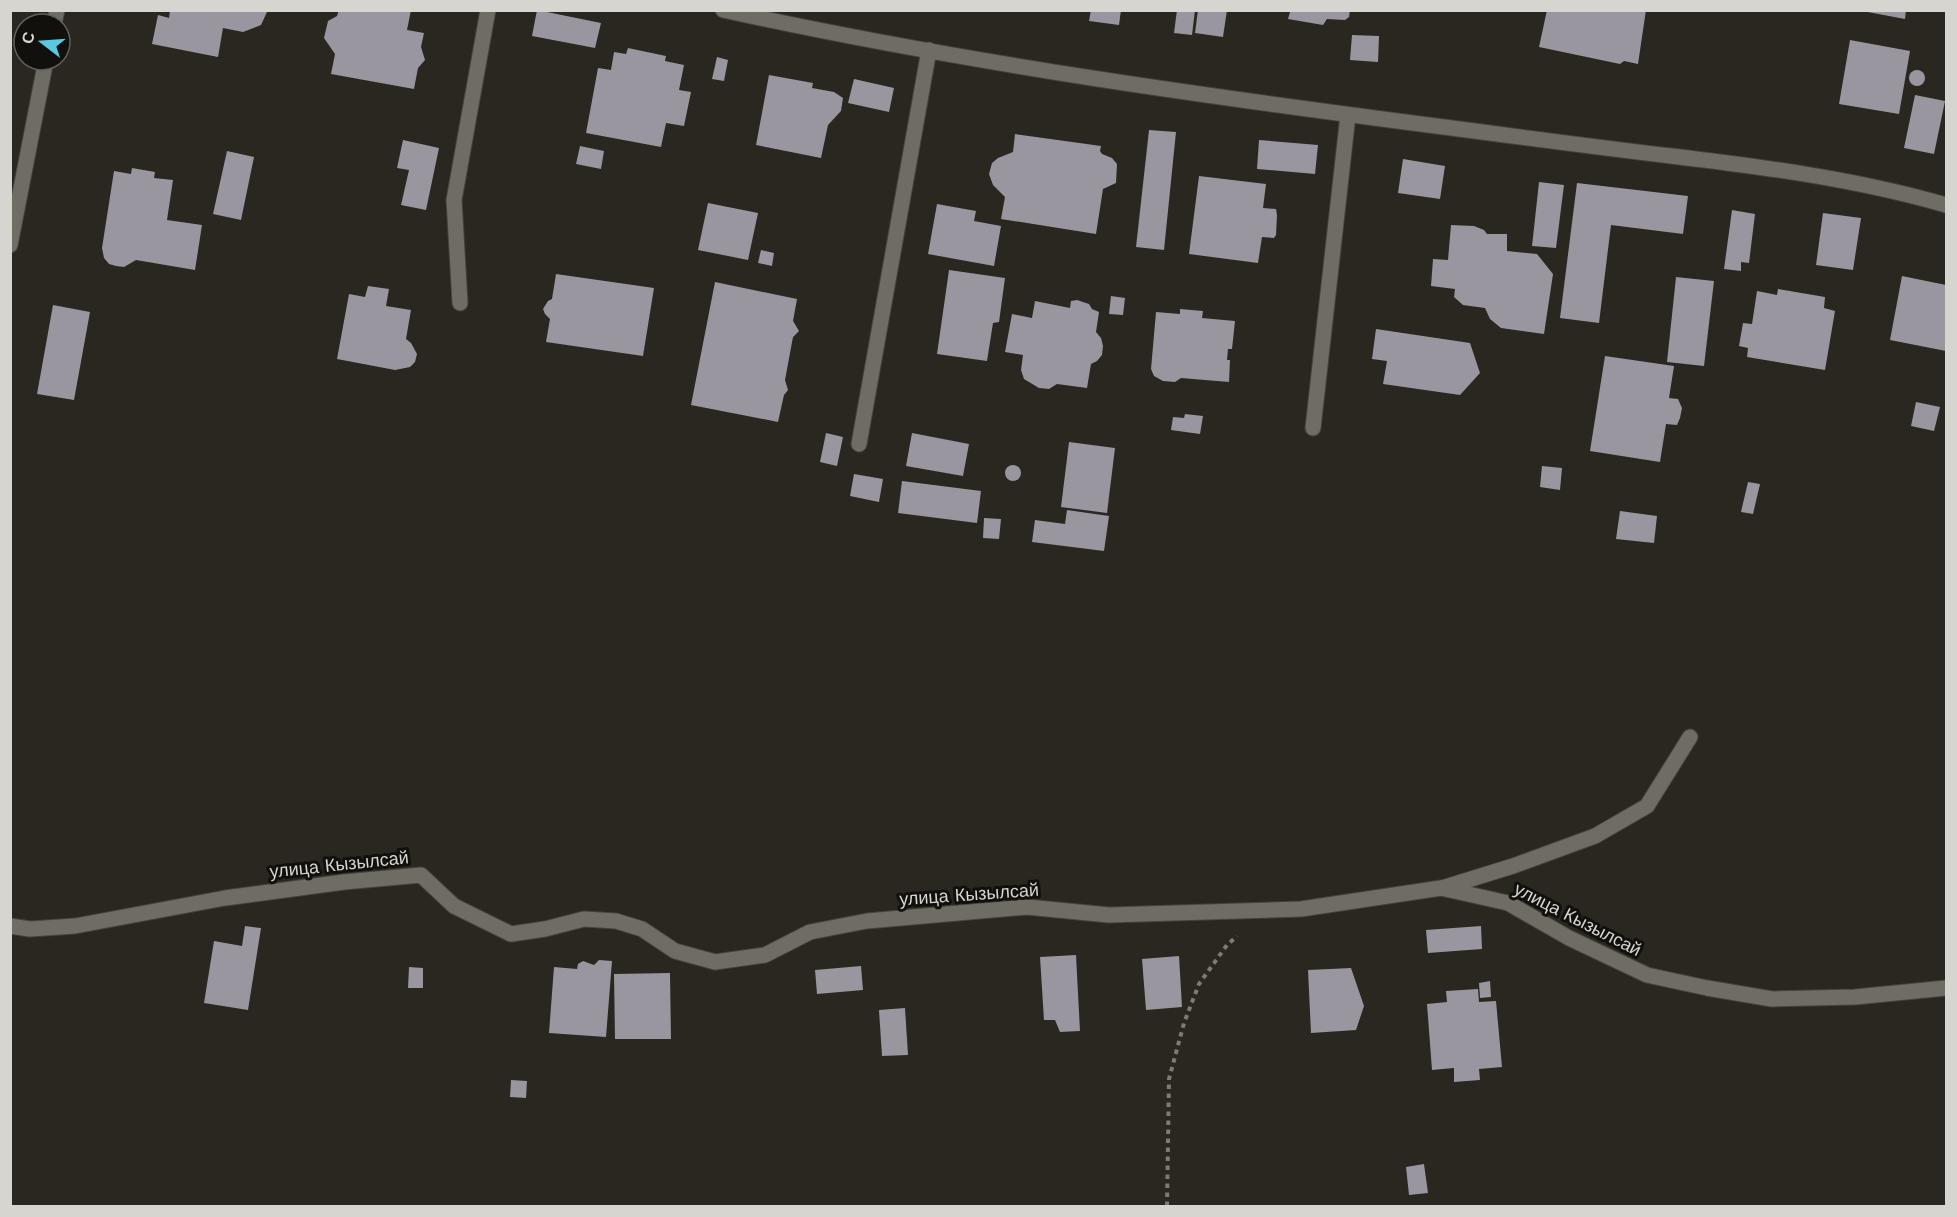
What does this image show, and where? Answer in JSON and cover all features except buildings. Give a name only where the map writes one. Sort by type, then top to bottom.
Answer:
[{"type":"street","points":[[460,303],[454,200],[488,10]]},
{"type":"street","points":[[723,10],[1076,76],[1348,115],[1781,169],[1900,191],[1947,205]]},
{"type":"street","points":[[859,444],[929,50]]},
{"type":"street","points":[[10,245],[44,72]]},
{"type":"street","points":[[1313,429],[1348,115]]},
{"type":"street","points":[[1441,888],[1513,866],[1595,836],[1647,806],[1690,737]]},
{"type":"street","name":"улица Кызылсай","points":[[10,926],[30,929],[75,926],[225,898],[344,882],[421,875],[454,906],[511,934],[545,929],[584,919],[616,921],[642,929],[675,951],[714,962],[765,955],[810,932],[867,921],[1027,907],[1109,915],[1300,909],[1441,888],[1508,903],[1569,938],[1647,975],[1707,988],[1772,999],[1855,997],[1947,988]]},
{"type":"path","points":[[1167,1206],[1169,1079],[1184,1023],[1199,984],[1227,945],[1241,932]]}]
